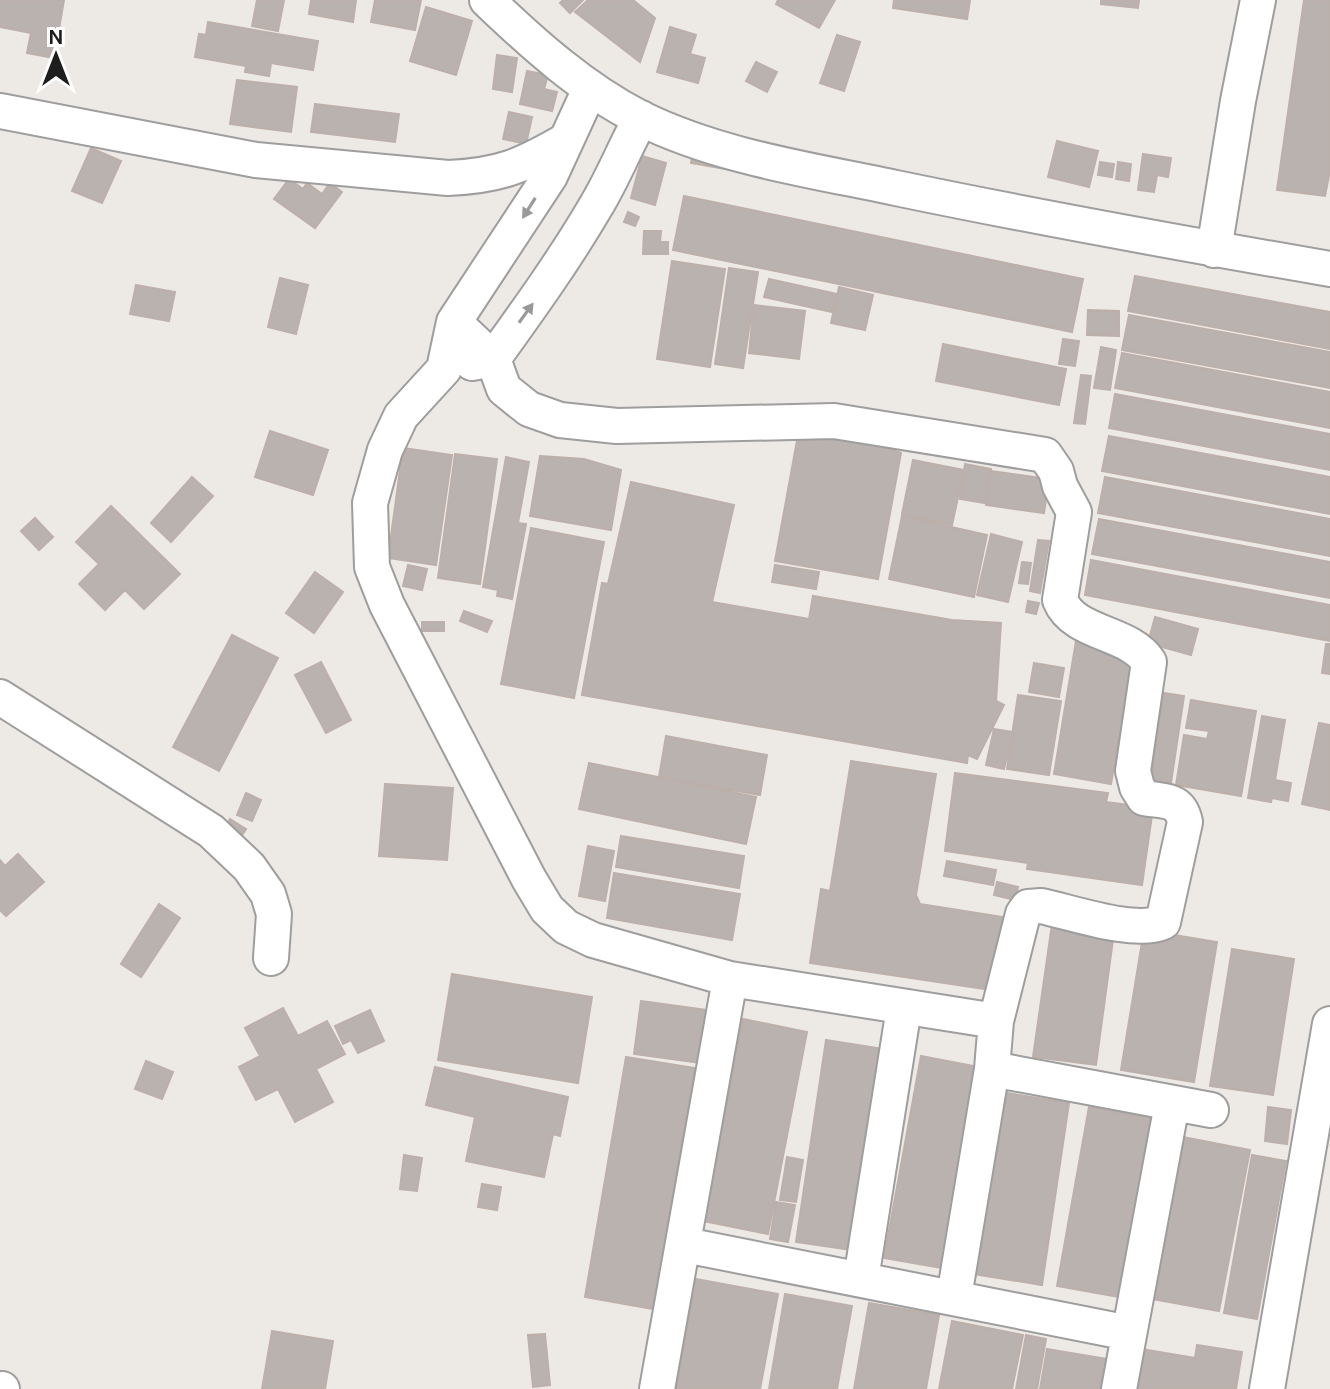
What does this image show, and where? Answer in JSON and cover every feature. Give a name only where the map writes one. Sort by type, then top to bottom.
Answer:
[{"type":"street","points":[[487,0],[590,89],[641,118],[696,140],[776,163],[1214,250],[1330,269]]},
{"type":"street","points":[[1214,250],[1258,0]]},
{"type":"street","points":[[590,89],[550,176],[454,322],[444,369],[401,416],[385,450],[370,503],[372,567],[387,605],[464,759],[547,909],[566,927],[593,940],[730,979],[996,1021]]},
{"type":"street","points":[[0,111],[256,160],[448,178],[477,177],[505,171],[531,161],[565,141]]},
{"type":"street","points":[[444,369],[493,359],[549,281],[598,203],[641,118]]},
{"type":"street","points":[[454,322],[493,359],[504,389],[529,409],[560,420],[617,426],[834,421],[1045,455],[1056,471],[1074,512],[1060,600],[1064,610],[1081,622],[1128,644],[1149,662],[1133,771],[1144,798],[1177,804],[1183,809],[1185,822],[1163,922],[1155,926],[1125,924],[1041,906],[1028,907],[1023,914],[996,1021],[992,1069],[954,1297]]},
{"type":"street","points":[[0,697],[211,831],[249,867],[268,894],[274,914],[271,958]]},
{"type":"street","points":[[657,1389],[730,979]]},
{"type":"street","points":[[861,1279],[904,1008]]},
{"type":"street","points":[[1267,1389],[1330,1024]]},
{"type":"street","points":[[992,1069],[1211,1110]]},
{"type":"street","points":[[1119,1389],[1172,1104]]},
{"type":"street","points":[[685,1245],[1129,1333]]},
{"type":"building","points":[[0,0],[64,0],[54,58],[27,53],[31,33],[0,27]]},
{"type":"building","points":[[257,0],[284,0],[278,31],[252,26]]},
{"type":"building","points":[[311,0],[356,0],[353,22],[309,14]]},
{"type":"building","points":[[375,0],[421,0],[415,30],[371,22]]},
{"type":"building","points":[[563,0],[583,0],[570,13],[560,3]]},
{"type":"building","points":[[588,0],[633,0],[655,18],[640,62],[575,12]]},
{"type":"building","points":[[778,0],[835,0],[819,28],[776,4]]},
{"type":"building","points":[[894,0],[970,0],[967,19],[893,8]]},
{"type":"building","points":[[1101,0],[1139,0],[1138,8],[1101,4]]},
{"type":"building","points":[[1304,0],[1330,0],[1330,171],[1325,196],[1277,190]]},
{"type":"building","points":[[426,7],[472,21],[456,75],[410,61]]},
{"type":"building","points":[[208,22],[318,41],[313,70],[271,63],[269,76],[245,72],[246,66],[195,57],[199,34],[206,35]]},
{"type":"building","points":[[670,27],[696,35],[690,54],[705,58],[698,83],[657,72]]},
{"type":"building","points":[[837,35],[860,42],[844,91],[820,83]]},
{"type":"building","points":[[497,55],[517,58],[512,92],[493,89]]},
{"type":"building","points":[[756,62],[777,72],[767,92],[746,81]]},
{"type":"building","points":[[527,71],[548,75],[544,89],[557,92],[552,111],[520,104]]},
{"type":"building","points":[[237,80],[297,87],[291,132],[230,124]]},
{"type":"building","points":[[315,104],[399,114],[395,142],[311,132]]},
{"type":"building","points":[[509,112],[532,117],[526,144],[503,139]]},
{"type":"building","points":[[1057,141],[1098,151],[1089,187],[1048,177]]},
{"type":"building","points":[[91,148],[121,161],[102,203],[72,191]]},
{"type":"building","points":[[693,152],[737,171],[691,163]]},
{"type":"building","points":[[1143,154],[1171,158],[1168,177],[1157,175],[1154,192],[1138,190]]},
{"type":"building","points":[[642,156],[666,163],[655,205],[631,198]]},
{"type":"building","points":[[1100,162],[1114,164],[1112,177],[1098,175]]},
{"type":"building","points":[[1118,162],[1131,164],[1129,181],[1116,179]]},
{"type":"building","points":[[289,179],[303,189],[307,183],[322,194],[330,183],[342,192],[315,228],[274,199]]},
{"type":"building","points":[[684,196],[1083,279],[1072,332],[673,250]]},
{"type":"building","points":[[628,212],[639,217],[635,226],[624,222]]},
{"type":"building","points":[[644,231],[661,231],[660,242],[668,242],[668,254],[643,254]]},
{"type":"building","points":[[672,261],[725,269],[710,367],[657,359]]},
{"type":"building","points":[[729,268],[758,272],[743,368],[715,364]]},
{"type":"building","points":[[1135,276],[1330,312],[1330,349],[1128,311]]},
{"type":"building","points":[[280,278],[308,285],[296,334],[268,327]]},
{"type":"building","points":[[769,279],[837,294],[832,312],[764,297]]},
{"type":"building","points":[[136,285],[175,292],[169,321],[130,314]]},
{"type":"building","points":[[839,287],[873,295],[865,330],[831,323]]},
{"type":"building","points":[[754,305],[805,311],[799,359],[749,353]]},
{"type":"building","points":[[1088,310],[1119,311],[1119,336],[1087,335]]},
{"type":"building","points":[[1129,315],[1330,352],[1330,388],[1122,350]]},
{"type":"building","points":[[1063,339],[1079,341],[1075,366],[1059,364]]},
{"type":"building","points":[[943,344],[1066,369],[1059,405],[936,381]]},
{"type":"building","points":[[1101,347],[1116,350],[1110,390],[1094,388]]},
{"type":"building","points":[[1122,353],[1330,392],[1330,428],[1115,388]]},
{"type":"building","points":[[1081,375],[1091,376],[1085,424],[1074,423]]},
{"type":"building","points":[[1115,394],[1330,434],[1330,470],[1109,428]]},
{"type":"building","points":[[270,431],[328,450],[313,495],[255,477]]},
{"type":"building","points":[[848,434],[901,453],[878,579],[775,561],[798,435]]},
{"type":"building","points":[[1109,436],[1330,477],[1330,514],[1102,471]]},
{"type":"building","points":[[403,448],[452,455],[436,565],[388,558]]},
{"type":"building","points":[[455,454],[497,459],[480,584],[438,578]]},
{"type":"building","points":[[540,456],[584,459],[621,470],[611,530],[530,516]]},
{"type":"building","points":[[506,457],[529,462],[518,523],[526,524],[512,599],[497,596],[498,590],[483,587]]},
{"type":"building","points":[[913,460],[964,470],[952,525],[902,514]]},
{"type":"building","points":[[965,464],[991,469],[985,503],[960,499]]},
{"type":"building","points":[[991,471],[1049,479],[1044,513],[986,505]]},
{"type":"building","points":[[192,477],[213,496],[171,542],[151,523]]},
{"type":"building","points":[[1105,477],[1330,519],[1330,556],[1098,513]]},
{"type":"building","points":[[631,482],[734,505],[712,602],[809,619],[813,596],[952,620],[1001,623],[996,701],[1004,705],[977,759],[968,755],[967,763],[582,695],[602,583],[608,584]]},
{"type":"building","points":[[111,506],[180,574],[144,609],[125,590],[105,610],[79,584],[99,564],[76,542]]},
{"type":"building","points":[[902,516],[987,535],[974,597],[889,579]]},
{"type":"building","points":[[35,518],[53,537],[39,550],[21,531]]},
{"type":"building","points":[[1099,519],[1330,562],[1330,598],[1092,554]]},
{"type":"building","points":[[531,528],[604,542],[574,698],[501,684]]},
{"type":"building","points":[[991,534],[1022,542],[1008,602],[977,595]]},
{"type":"building","points":[[1038,540],[1049,541],[1040,593],[1030,591]]},
{"type":"building","points":[[1091,560],[1330,605],[1330,641],[1085,595]]},
{"type":"building","points":[[1022,562],[1031,563],[1028,584],[1019,583]]},
{"type":"building","points":[[408,565],[427,569],[422,590],[403,586]]},
{"type":"building","points":[[775,565],[819,572],[816,589],[772,582]]},
{"type":"building","points":[[315,572],[343,592],[314,633],[286,613]]},
{"type":"building","points":[[1028,601],[1039,603],[1036,614],[1026,612]]},
{"type":"building","points":[[464,611],[492,621],[487,632],[460,621]]},
{"type":"building","points":[[1155,617],[1198,629],[1191,655],[1148,643]]},
{"type":"building","points":[[422,622],[444,622],[444,631],[422,631]]},
{"type":"building","points":[[232,635],[278,658],[219,771],[173,747]]},
{"type":"building","points":[[1076,641],[1134,650],[1111,784],[1054,774]]},
{"type":"building","points":[[1326,644],[1330,644],[1330,674],[1322,673]]},
{"type":"building","points":[[321,662],[351,720],[326,733],[295,675]]},
{"type":"building","points":[[1034,663],[1064,668],[1059,697],[1029,692]]},
{"type":"building","points":[[1164,693],[1184,696],[1171,783],[1150,779]]},
{"type":"building","points":[[1018,695],[1061,701],[1049,775],[1007,769]]},
{"type":"building","points":[[1191,700],[1256,711],[1241,796],[1176,785],[1184,735],[1207,739],[1209,731],[1186,728]]},
{"type":"building","points":[[1262,716],[1285,720],[1275,780],[1291,783],[1288,801],[1248,798]]},
{"type":"building","points":[[1319,723],[1330,725],[1330,810],[1302,804]]},
{"type":"building","points":[[994,729],[1013,732],[1004,769],[986,765]]},
{"type":"building","points":[[666,736],[767,755],[760,795],[659,777]]},
{"type":"building","points":[[851,761],[936,774],[916,895],[920,904],[1003,917],[992,990],[810,963],[821,889],[830,891]]},
{"type":"building","points":[[589,763],[756,797],[746,844],[579,809]]},
{"type":"building","points":[[955,773],[1108,793],[1106,802],[1153,808],[1142,885],[1027,869],[1028,863],[945,851]]},
{"type":"building","points":[[385,784],[453,788],[447,860],[379,856]]},
{"type":"building","points":[[246,793],[261,800],[252,821],[237,815]]},
{"type":"building","points":[[230,819],[246,829],[237,843],[222,833]]},
{"type":"building","points":[[621,836],[744,856],[739,888],[616,867]]},
{"type":"building","points":[[588,846],[614,851],[605,901],[579,896]]},
{"type":"building","points":[[18,854],[44,882],[6,916],[0,910],[0,860],[5,866]]},
{"type":"building","points":[[947,861],[996,870],[993,885],[944,876]]},
{"type":"building","points":[[614,873],[740,894],[732,940],[607,918]]},
{"type":"building","points":[[997,882],[1018,887],[1015,900],[994,895]]},
{"type":"building","points":[[159,904],[180,918],[141,977],[121,964]]},
{"type":"building","points":[[1052,924],[1114,932],[1096,1065],[1033,1057]]},
{"type":"building","points":[[1144,930],[1217,942],[1194,1082],[1121,1070]]},
{"type":"building","points":[[1232,949],[1294,959],[1273,1095],[1210,1086]]},
{"type":"building","points":[[452,974],[592,997],[578,1083],[438,1060]]},
{"type":"building","points":[[641,1001],[715,1011],[707,1064],[634,1054]]},
{"type":"building","points":[[283,1008],[298,1036],[327,1021],[345,1054],[316,1069],[333,1102],[295,1122],[278,1089],[256,1100],[239,1067],[260,1056],[245,1028]]},
{"type":"building","points":[[370,1010],[384,1041],[358,1053],[351,1040],[343,1044],[335,1026]]},
{"type":"building","points":[[743,1019],[807,1032],[768,1234],[703,1221]]},
{"type":"building","points":[[826,1040],[890,1050],[859,1251],[796,1242]]},
{"type":"building","points":[[921,1056],[984,1068],[948,1269],[884,1258]]},
{"type":"building","points":[[626,1057],[695,1068],[653,1309],[585,1297]]},
{"type":"building","points":[[146,1061],[173,1072],[162,1099],[135,1089]]},
{"type":"building","points":[[435,1067],[568,1097],[560,1136],[553,1134],[544,1177],[466,1161],[475,1117],[426,1105]]},
{"type":"building","points":[[1001,1092],[1069,1103],[1042,1285],[973,1274]]},
{"type":"building","points":[[1089,1107],[1157,1119],[1125,1298],[1057,1286]]},
{"type":"building","points":[[1268,1107],[1291,1110],[1287,1144],[1265,1141]]},
{"type":"building","points":[[1183,1137],[1250,1150],[1219,1311],[1152,1299]]},
{"type":"building","points":[[404,1155],[422,1158],[417,1191],[400,1189]]},
{"type":"building","points":[[1252,1155],[1286,1161],[1257,1319],[1224,1313]]},
{"type":"building","points":[[787,1157],[803,1160],[796,1202],[780,1200]]},
{"type":"building","points":[[482,1184],[501,1187],[497,1210],[478,1207]]},
{"type":"building","points":[[776,1202],[795,1205],[788,1242],[770,1239]]},
{"type":"building","points":[[696,1279],[778,1294],[760,1389],[676,1389]]},
{"type":"building","points":[[785,1294],[852,1306],[837,1389],[769,1389]]},
{"type":"building","points":[[869,1303],[939,1315],[926,1389],[854,1389]]},
{"type":"building","points":[[952,1321],[1023,1335],[1012,1389],[939,1389]]},
{"type":"building","points":[[272,1331],[333,1341],[325,1389],[262,1389]]},
{"type":"building","points":[[545,1334],[550,1385],[533,1387],[528,1335]]},
{"type":"building","points":[[1026,1335],[1046,1339],[1037,1389],[1016,1389]]},
{"type":"building","points":[[1197,1345],[1242,1352],[1236,1389],[1134,1389],[1141,1349],[1195,1358]]},
{"type":"building","points":[[1047,1349],[1113,1360],[1108,1389],[1040,1389]]}]
